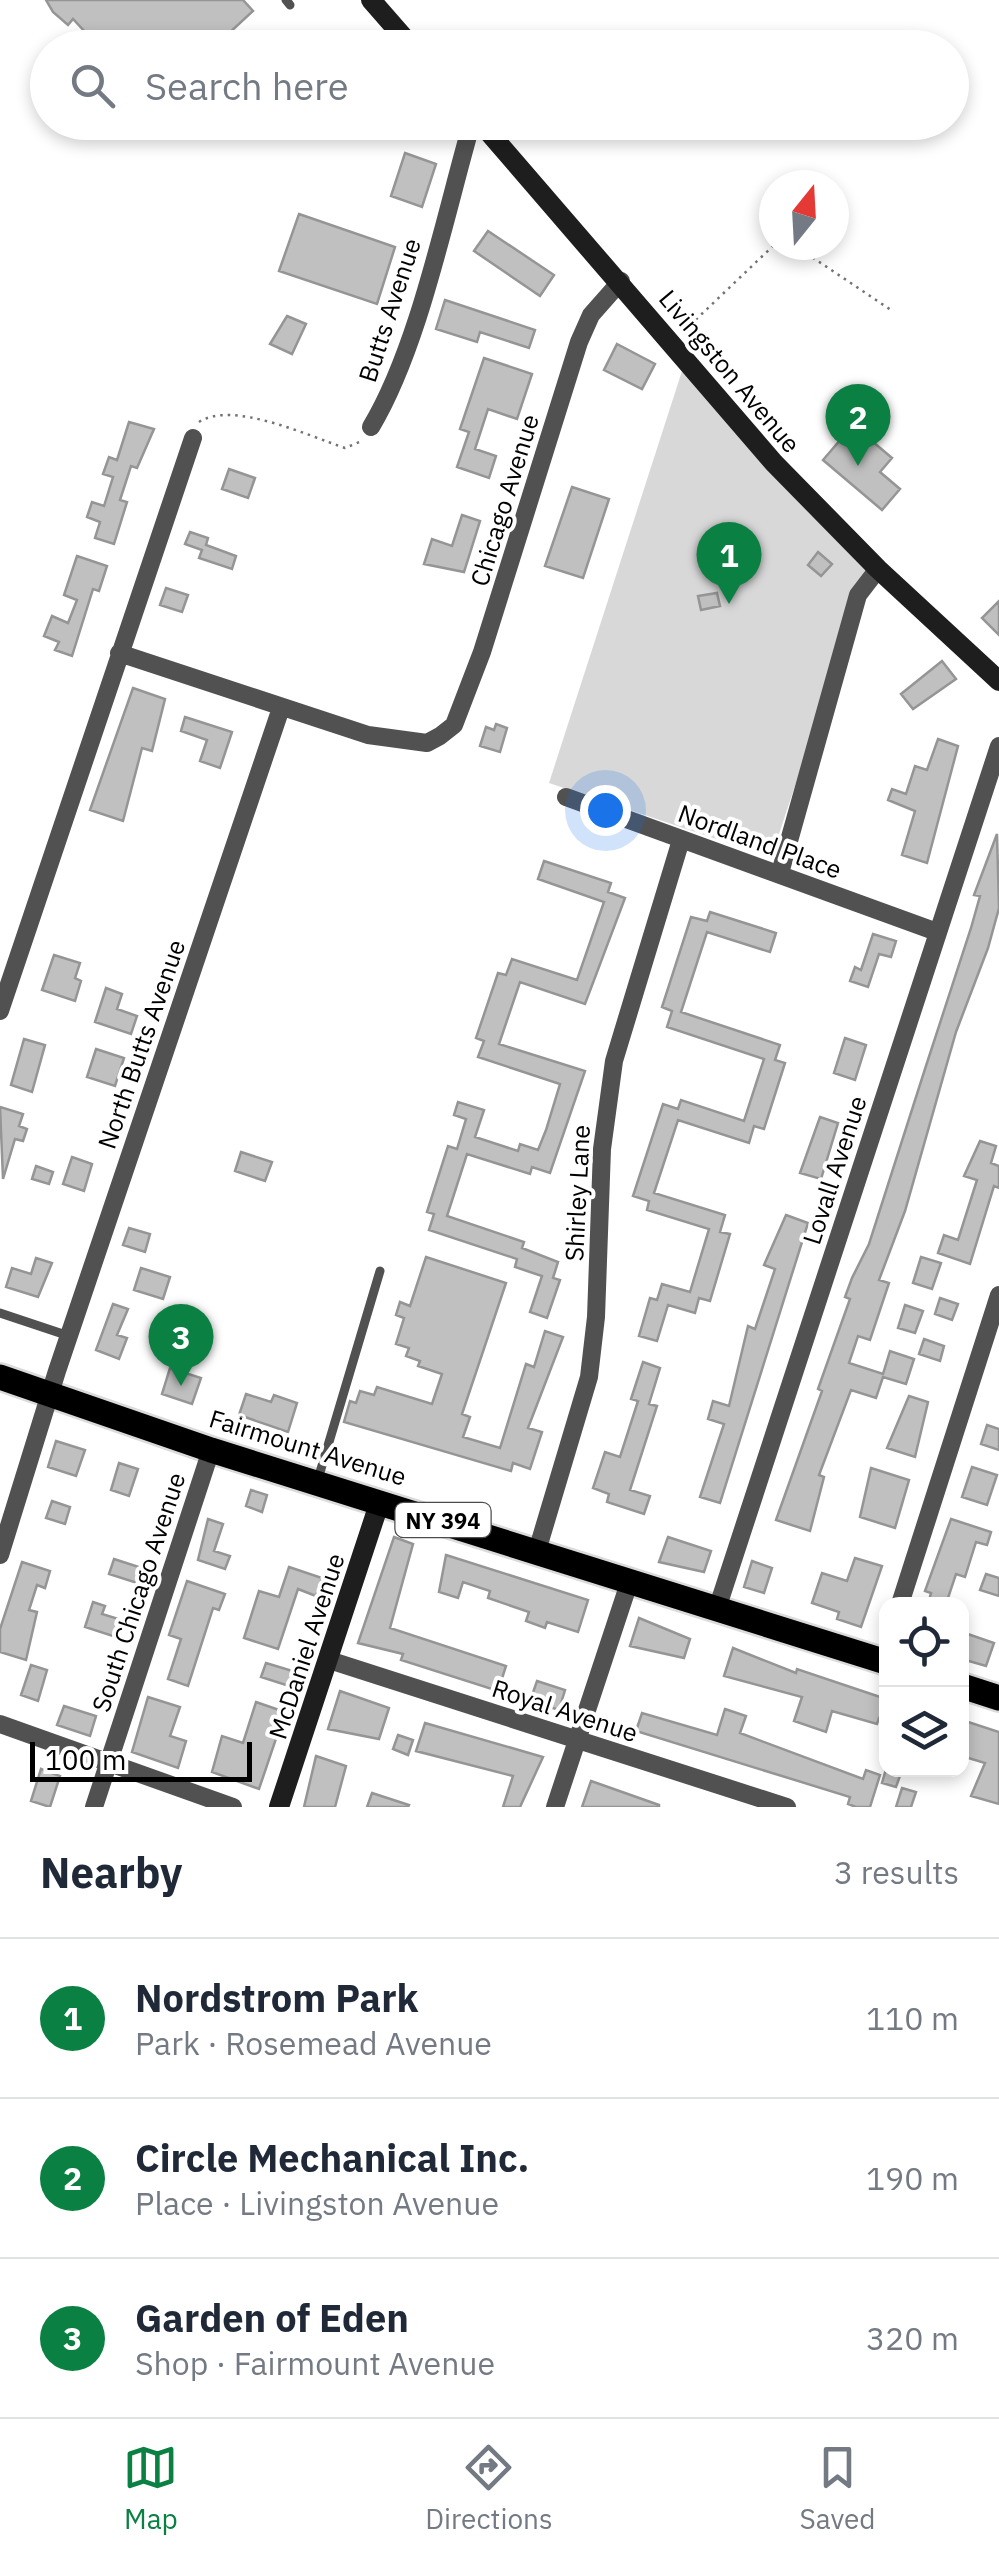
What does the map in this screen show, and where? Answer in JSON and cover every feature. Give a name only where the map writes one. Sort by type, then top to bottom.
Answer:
[{"type":"main road","name":"Fairmount Avenue","points":[[0,1378],[211,1450],[717,1609],[879,1653]]},
{"type":"main road","points":[[965,1687],[999,1698]]},
{"type":"street","points":[[371,0],[397,30]]},
{"type":"street","name":"Butts Avenue","points":[[370,427],[390,396],[404,355],[467,140]]},
{"type":"street","name":"Livingston Avenue","points":[[496,140],[774,462],[878,569],[999,681]]},
{"type":"street","name":"Chicago Avenue","points":[[282,708],[395,741],[427,743],[454,725],[482,652],[579,342],[591,315],[621,282]]},
{"type":"street","points":[[0,1011],[193,438]]},
{"type":"street","points":[[780,874],[858,595],[878,569]]},
{"type":"street","points":[[118,653],[282,708]]},
{"type":"street","name":"North Butts Avenue","points":[[0,1555],[69,1336],[282,708]]},
{"type":"street","name":"Lovall Avenue","points":[[717,1609],[999,746]]},
{"type":"street","name":"Nordland Place","points":[[566,796],[937,932]]},
{"type":"street","name":"Shirley Lane","points":[[537,1551],[589,1378],[596,1317],[602,1148],[614,1061],[681,840]]},
{"type":"street","points":[[902,1597],[999,1295]]},
{"type":"street","name":"South Chicago Avenue","points":[[94,1807],[211,1450]]},
{"type":"street","name":"McDaniel Avenue","points":[[280,1807],[380,1501]]},
{"type":"street","points":[[555,1807],[630,1580]]},
{"type":"street","name":"Royal Avenue","points":[[329,1660],[787,1807]]},
{"type":"street","points":[[0,1724],[233,1807]]},
{"type":"lane","points":[[316,1483],[380,1271]]},
{"type":"lane","points":[[0,1313],[69,1336]]},
{"type":"path","points":[[673,342],[759,259]]},
{"type":"path","points":[[816,260],[890,310]]},
{"type":"path","points":[[193,438],[197,424],[224,413],[345,448],[356,446],[370,427]]},
{"type":"shaded area","points":[[683,368],[867,569],[775,846],[761,854],[549,783]]},
{"type":"building","points":[[46,0],[243,0],[253,11],[232,30],[83,30],[73,19],[68,25]]},
{"type":"building","points":[[405,153],[436,164],[422,207],[391,196]]},
{"type":"building","points":[[299,214],[395,247],[377,304],[279,271]]},
{"type":"building","points":[[488,231],[554,275],[540,296],[474,251]]},
{"type":"building","points":[[445,300],[535,330],[529,348],[480,332],[477,342],[436,329]]},
{"type":"building","points":[[287,316],[306,324],[292,354],[270,344]]},
{"type":"building","points":[[617,344],[655,364],[642,389],[604,370]]},
{"type":"building","points":[[484,358],[532,374],[517,419],[488,409],[475,449],[496,456],[489,478],[457,467],[469,432],[460,429]]},
{"type":"building","points":[[129,422],[154,429],[137,468],[131,466],[120,500],[127,502],[114,544],[95,538],[100,522],[87,517],[92,502],[104,506],[113,477],[103,474],[109,457],[117,460]]},
{"type":"building","points":[[853,425],[892,458],[880,472],[900,489],[882,510],[823,460]]},
{"type":"building","points":[[229,469],[255,478],[248,498],[222,489]]},
{"type":"building","points":[[572,487],[609,499],[583,578],[545,566]]},
{"type":"building","points":[[462,515],[480,521],[464,572],[424,564],[432,539],[452,546]]},
{"type":"building","points":[[190,532],[208,538],[206,545],[236,556],[232,569],[199,558],[202,550],[185,544]]},
{"type":"building","points":[[818,552],[832,564],[821,576],[808,565]]},
{"type":"building","points":[[77,556],[107,566],[99,591],[93,589],[72,656],[55,650],[59,642],[44,636],[52,616],[68,623],[77,600],[64,595]]},
{"type":"building","points":[[166,588],[188,595],[182,612],[160,605]]},
{"type":"building","points":[[717,593],[720,606],[701,610],[698,596]]},
{"type":"building","points":[[999,601],[999,635],[982,618]]},
{"type":"building","points":[[942,661],[956,679],[913,709],[901,694]]},
{"type":"building","points":[[133,688],[165,699],[152,751],[142,748],[123,821],[90,810]]},
{"type":"building","points":[[185,717],[232,732],[220,768],[200,761],[207,740],[181,731]]},
{"type":"building","points":[[496,724],[507,728],[500,752],[480,746],[486,727],[494,730]]},
{"type":"building","points":[[938,739],[958,746],[927,863],[902,855],[915,811],[888,800],[892,789],[906,794],[915,766],[927,770]]},
{"type":"building","points":[[997,834],[999,908],[988,948],[956,1032],[905,1211],[879,1280],[889,1283],[870,1340],[858,1336],[849,1363],[883,1374],[890,1351],[914,1359],[906,1384],[883,1377],[876,1398],[851,1390],[819,1475],[824,1477],[810,1531],[776,1520],[822,1391],[818,1389],[850,1299],[845,1297],[869,1244],[971,928],[980,896],[974,895]]},
{"type":"building","points":[[544,861],[611,883],[608,892],[625,898],[585,1004],[520,982],[499,1044],[585,1071],[550,1173],[532,1167],[530,1174],[467,1154],[447,1216],[524,1242],[522,1248],[558,1262],[553,1278],[560,1280],[547,1318],[530,1312],[542,1276],[515,1267],[517,1259],[429,1230],[434,1214],[427,1212],[448,1146],[457,1149],[466,1119],[454,1115],[458,1102],[484,1110],[475,1137],[518,1151],[520,1144],[538,1150],[546,1130],[560,1084],[478,1057],[484,1041],[476,1038],[498,973],[506,975],[512,959],[577,980],[604,902],[538,879]]},
{"type":"building","points":[[710,912],[776,933],[770,952],[707,932],[681,1012],[780,1045],[775,1060],[785,1063],[764,1129],[754,1126],[749,1143],[678,1120],[654,1193],[725,1215],[720,1232],[730,1234],[710,1301],[699,1298],[695,1313],[668,1305],[657,1341],[639,1336],[650,1298],[657,1300],[662,1284],[690,1292],[709,1229],[647,1210],[649,1201],[633,1196],[663,1104],[678,1109],[681,1100],[744,1121],[764,1059],[667,1027],[672,1011],[662,1007],[691,917],[707,921]]},
{"type":"building","points":[[873,934],[896,941],[891,957],[879,954],[868,987],[850,981],[855,967],[861,970]]},
{"type":"building","points":[[54,955],[80,963],[75,978],[81,981],[75,1001],[42,990]]},
{"type":"building","points":[[106,988],[122,994],[117,1009],[137,1016],[131,1034],[95,1022]]},
{"type":"building","points":[[845,1038],[866,1045],[855,1080],[834,1073]]},
{"type":"building","points":[[24,1039],[45,1045],[32,1092],[11,1085]]},
{"type":"building","points":[[96,1049],[124,1058],[115,1086],[87,1077]]},
{"type":"building","points":[[0,1107],[23,1114],[19,1126],[27,1129],[23,1141],[15,1139],[3,1179]]},
{"type":"building","points":[[820,1117],[838,1123],[821,1179],[800,1173]]},
{"type":"building","points":[[980,1141],[996,1146],[991,1163],[999,1166],[999,1188],[994,1186],[970,1264],[938,1253],[944,1235],[958,1240],[977,1180],[964,1176]]},
{"type":"building","points":[[241,1152],[272,1162],[265,1181],[235,1171]]},
{"type":"building","points":[[72,1157],[92,1164],[84,1191],[63,1184]]},
{"type":"building","points":[[36,1166],[53,1172],[49,1184],[32,1179]]},
{"type":"building","points":[[786,1215],[808,1223],[720,1503],[700,1497],[724,1424],[708,1419],[713,1401],[729,1406],[748,1326],[755,1329],[775,1269],[764,1265]]},
{"type":"building","points":[[129,1228],[150,1234],[145,1252],[123,1245]]},
{"type":"building","points":[[426,1257],[506,1283],[462,1414],[470,1417],[463,1437],[500,1448],[526,1364],[534,1367],[545,1331],[563,1337],[528,1428],[542,1432],[530,1469],[513,1463],[511,1471],[344,1422],[350,1401],[356,1403],[360,1391],[374,1395],[377,1387],[432,1404],[442,1374],[418,1366],[420,1361],[406,1356],[409,1348],[396,1344],[404,1318],[396,1315],[400,1302],[410,1306]]},
{"type":"building","points":[[921,1257],[941,1263],[932,1289],[913,1283]]},
{"type":"building","points":[[36,1258],[52,1263],[38,1297],[6,1287],[12,1268],[31,1274]]},
{"type":"building","points":[[141,1268],[170,1277],[163,1299],[134,1290]]},
{"type":"building","points":[[940,1298],[958,1304],[952,1320],[935,1314]]},
{"type":"building","points":[[113,1304],[128,1309],[117,1335],[127,1338],[119,1359],[96,1350]]},
{"type":"building","points":[[905,1305],[923,1311],[915,1333],[898,1328]]},
{"type":"building","points":[[924,1339],[944,1346],[940,1361],[919,1354]]},
{"type":"building","points":[[643,1362],[660,1368],[649,1404],[657,1406],[630,1490],[650,1496],[644,1514],[607,1502],[609,1494],[593,1488],[605,1452],[620,1457],[638,1401],[631,1399]]},
{"type":"building","points":[[170,1368],[201,1378],[192,1404],[162,1394]]},
{"type":"building","points":[[246,1394],[271,1402],[274,1395],[297,1403],[288,1432],[239,1415]]},
{"type":"building","points":[[909,1396],[928,1402],[915,1457],[887,1448]]},
{"type":"building","points":[[987,1425],[999,1429],[999,1450],[981,1444]]},
{"type":"building","points":[[56,1441],[85,1450],[76,1476],[48,1467]]},
{"type":"building","points":[[119,1463],[138,1469],[129,1496],[111,1490]]},
{"type":"building","points":[[972,1467],[997,1475],[987,1505],[962,1497]]},
{"type":"building","points":[[871,1468],[909,1480],[895,1528],[860,1517]]},
{"type":"building","points":[[251,1490],[267,1495],[262,1512],[246,1506]]},
{"type":"building","points":[[52,1501],[70,1507],[65,1524],[46,1518]]},
{"type":"building","points":[[208,1519],[223,1524],[214,1551],[230,1556],[225,1569],[198,1560]]},
{"type":"building","points":[[951,1519],[991,1532],[987,1545],[976,1542],[965,1577],[956,1574],[948,1597],[930,1597],[931,1593],[925,1591]]},
{"type":"building","points":[[394,1537],[413,1544],[390,1628],[506,1666],[498,1691],[401,1660],[403,1654],[358,1643]]},
{"type":"building","points":[[668,1537],[711,1551],[704,1572],[659,1562]]},
{"type":"building","points":[[446,1555],[588,1600],[578,1632],[547,1622],[545,1628],[526,1621],[529,1612],[488,1598],[490,1591],[463,1582],[458,1598],[439,1592]]},
{"type":"building","points":[[855,1558],[882,1566],[861,1627],[837,1619],[839,1612],[812,1603],[822,1573],[847,1581]]},
{"type":"building","points":[[114,1559],[142,1568],[137,1583],[109,1574]]},
{"type":"building","points":[[752,1561],[772,1568],[764,1593],[744,1587]]},
{"type":"building","points":[[22,1562],[50,1571],[45,1588],[37,1585],[29,1610],[37,1612],[26,1660],[0,1652],[0,1629]]},
{"type":"building","points":[[289,1567],[322,1578],[316,1596],[298,1589],[278,1649],[244,1638],[259,1591],[279,1597]]},
{"type":"building","points":[[986,1574],[999,1578],[999,1596],[980,1590]]},
{"type":"building","points":[[187,1581],[225,1594],[219,1610],[213,1608],[188,1686],[168,1679],[181,1639],[169,1635]]},
{"type":"building","points":[[93,1602],[105,1606],[102,1614],[125,1621],[119,1638],[85,1627]]},
{"type":"building","points":[[639,1618],[690,1639],[684,1658],[630,1646]]},
{"type":"building","points":[[969,1634],[994,1643],[986,1666],[969,1661]]},
{"type":"building","points":[[733,1648],[796,1673],[797,1669],[879,1697],[879,1718],[877,1724],[832,1711],[826,1732],[794,1721],[802,1697],[724,1676]]},
{"type":"building","points":[[266,1663],[296,1672],[292,1687],[261,1677]]},
{"type":"building","points":[[31,1665],[47,1670],[38,1701],[21,1695]]},
{"type":"building","points":[[537,1681],[565,1690],[559,1710],[530,1701]]},
{"type":"building","points":[[340,1691],[389,1708],[379,1739],[328,1729]]},
{"type":"building","points":[[148,1697],[180,1707],[170,1736],[186,1741],[178,1768],[132,1752]]},
{"type":"building","points":[[256,1702],[285,1712],[259,1789],[212,1772],[222,1736],[243,1743]]},
{"type":"building","points":[[64,1706],[96,1716],[90,1736],[57,1725]]},
{"type":"building","points":[[725,1709],[746,1716],[740,1733],[863,1779],[866,1770],[879,1775],[870,1807],[856,1807],[848,1804],[850,1797],[636,1731],[642,1713],[717,1735]]},
{"type":"building","points":[[969,1722],[999,1732],[999,1804],[971,1796],[985,1763],[969,1758]]},
{"type":"building","points":[[425,1723],[543,1757],[520,1807],[503,1807],[513,1776],[416,1751]]},
{"type":"building","points":[[398,1735],[413,1740],[408,1755],[393,1749]]},
{"type":"building","points":[[316,1756],[346,1766],[335,1807],[304,1807]]},
{"type":"building","points":[[41,1769],[60,1776],[50,1807],[31,1801]]},
{"type":"building","points":[[884,1777],[900,1777],[896,1787],[882,1783]]},
{"type":"building","points":[[591,1781],[659,1805],[659,1807],[582,1807]]},
{"type":"building","points":[[902,1788],[916,1792],[911,1807],[896,1807]]},
{"type":"building","points":[[372,1793],[409,1805],[367,1807]]},
{"type":"place","name":"Circle Mechanical Inc.","points":[[858,466]]},
{"type":"place","name":"Nordstrom Park","points":[[729,604]]},
{"type":"place","name":"Garden of Eden","points":[[181,1386]]}]
